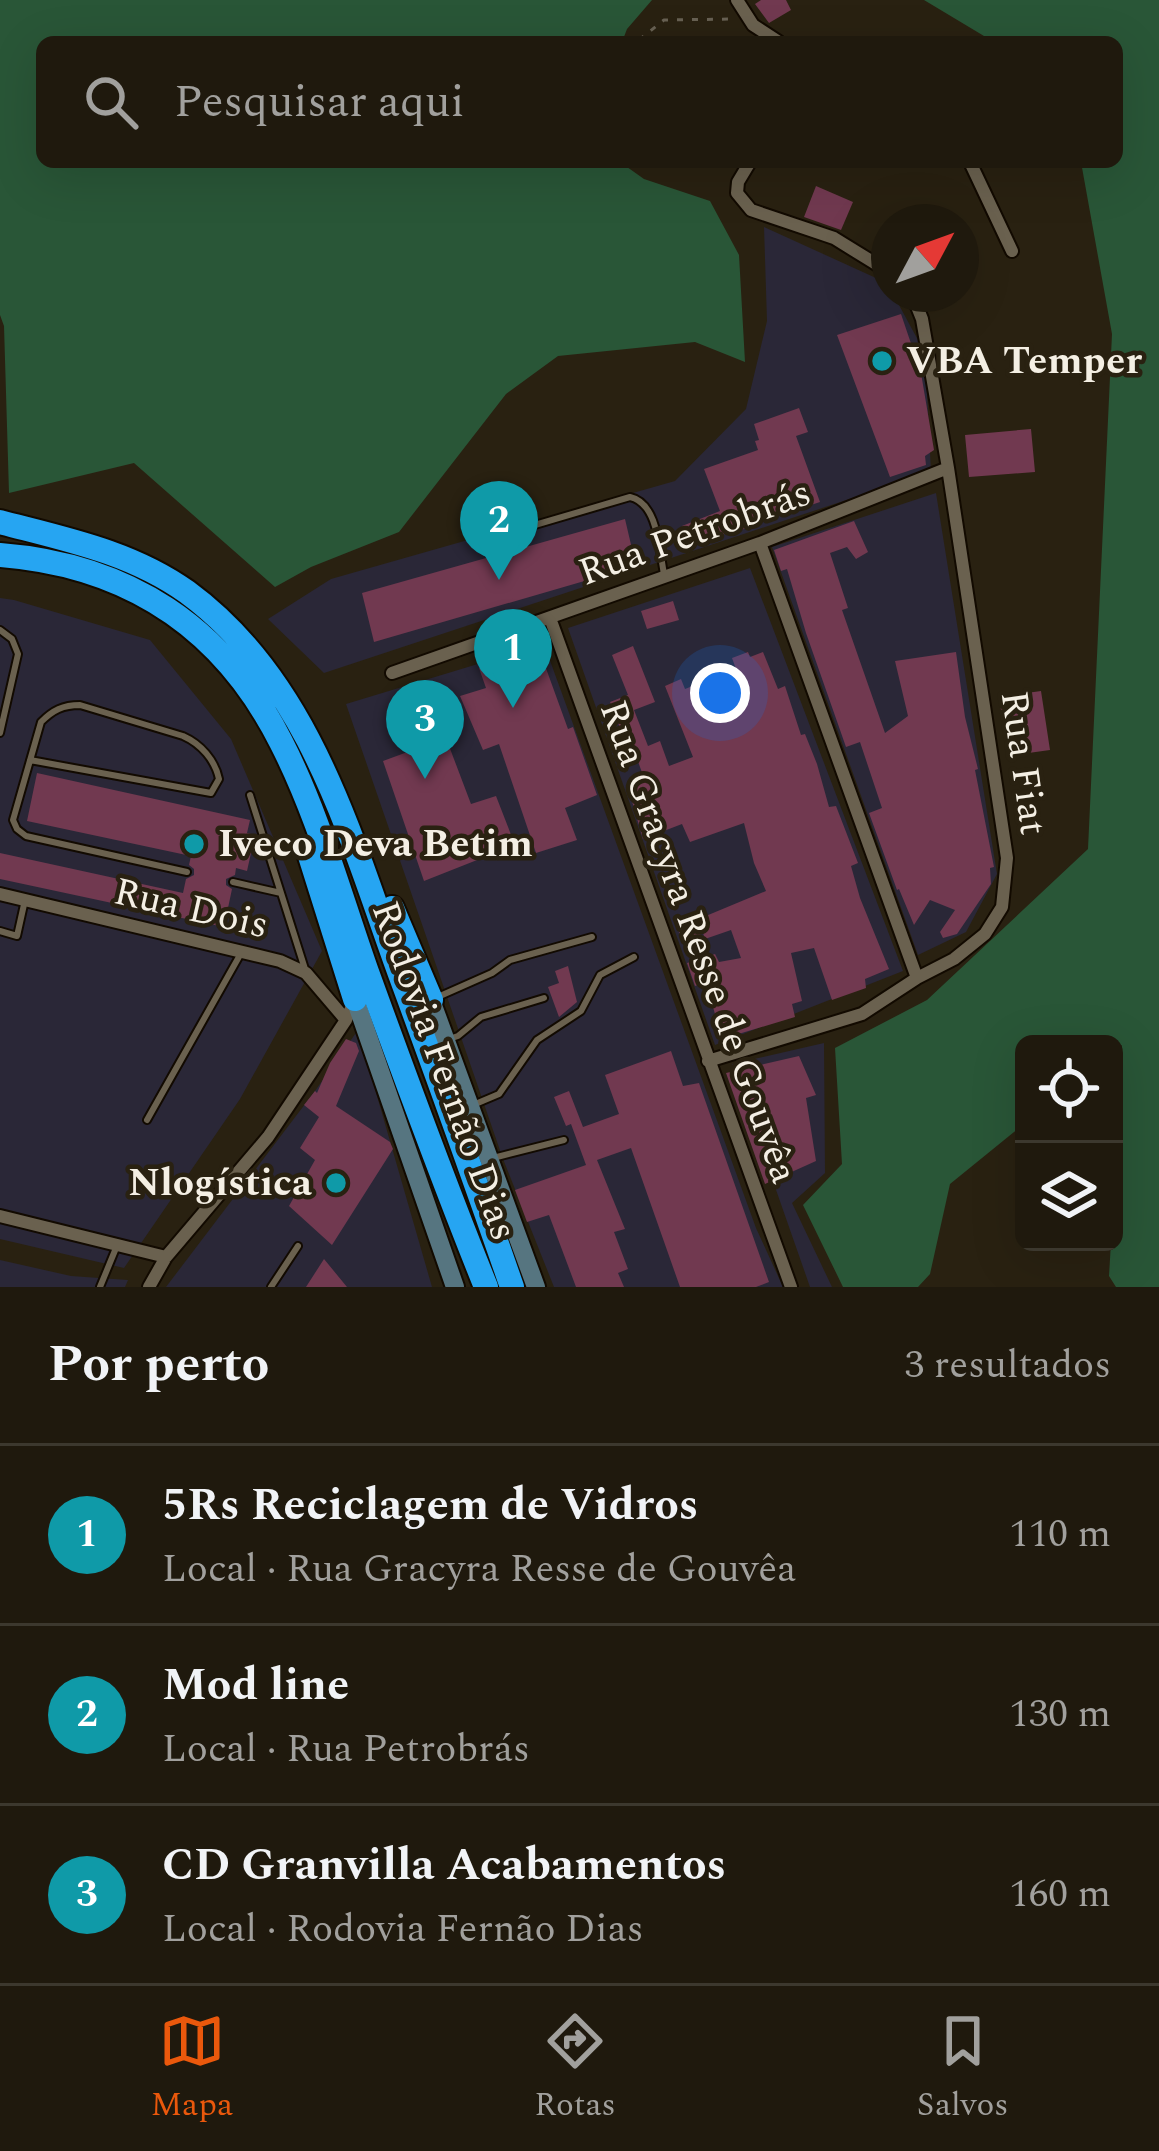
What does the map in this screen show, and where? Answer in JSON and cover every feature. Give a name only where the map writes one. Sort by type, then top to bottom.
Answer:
[{"type":"highway","name":"Rodovia Fernão Dias","points":[[0,522],[88,544],[133,561],[186,592],[268,673],[308,735],[343,817],[512,1287]]},
{"type":"highway","name":"Rodovia Fernão Dias","points":[[0,555],[79,568],[120,581],[170,610],[211,644],[247,686],[281,740],[303,789],[486,1287]]},
{"type":"highway","points":[[303,789],[299,822],[350,1009]]},
{"type":"highway","points":[[343,817],[388,897],[431,1000]]},
{"type":"street","points":[[736,0],[747,19],[769,36]]},
{"type":"street","points":[[746,168],[737,193],[751,210],[834,238],[871,261]]},
{"type":"street","points":[[973,168],[1012,251]]},
{"type":"street","name":"Rua Fiat","points":[[708,1060],[862,1014],[954,959],[985,934],[1003,907],[1007,858],[948,468],[919,312]]},
{"type":"street","name":"Rua Petrobrás","points":[[392,673],[760,544],[948,468]]},
{"type":"street","points":[[760,544],[916,978]]},
{"type":"street","name":"Rua Gracyra Resse de Gouvêa","points":[[550,618],[791,1287]]},
{"type":"street","name":"Rua Dois","points":[[0,894],[280,961],[307,973],[350,1009]]},
{"type":"street","points":[[431,1000],[536,1287]]},
{"type":"street","points":[[149,1287],[166,1258],[268,1137],[350,1009]]},
{"type":"street","points":[[350,1009],[385,1080],[454,1287]]},
{"type":"street","points":[[0,1216],[166,1258]]},
{"type":"lane","points":[[528,527],[630,497],[640,499],[650,511],[665,577]]},
{"type":"lane","points":[[0,630],[12,639],[18,654],[0,734]]},
{"type":"lane","points":[[30,760],[211,793],[219,779],[216,765],[190,739],[80,705],[66,705],[40,722],[14,820],[16,830],[26,836],[188,872]]},
{"type":"lane","points":[[250,795],[307,973]]},
{"type":"lane","points":[[233,882],[281,893]]},
{"type":"lane","points":[[0,932],[17,936],[25,900]]},
{"type":"lane","points":[[431,1000],[510,960],[592,937]]},
{"type":"lane","points":[[147,1120],[242,952]]},
{"type":"lane","points":[[470,1106],[499,1094],[537,1040],[586,1005],[597,979],[634,957]]},
{"type":"lane","points":[[446,1040],[481,1017],[544,998]]},
{"type":"lane","points":[[489,1159],[564,1140]]},
{"type":"lane","points":[[100,1287],[117,1245]]},
{"type":"lane","points":[[272,1287],[298,1246]]},
{"type":"path","points":[[644,36],[664,20],[747,19]]},
{"type":"shaded area","points":[[764,227],[871,276],[871,312],[903,312],[925,353],[931,472],[324,673],[268,619],[331,579],[675,481],[746,409],[767,321]]},
{"type":"shaded area","points":[[936,493],[997,874],[966,932],[918,955],[772,547]]},
{"type":"shaded area","points":[[750,568],[903,971],[715,1045],[568,628]]},
{"type":"shaded area","points":[[0,598],[150,640],[231,739],[322,951],[240,1099],[124,1268],[0,1239]]},
{"type":"shaded area","points":[[544,644],[756,1228],[783,1287],[554,1287],[503,1159],[346,704]]},
{"type":"shaded area","points":[[358,1030],[432,1287],[166,1287],[315,1091]]},
{"type":"shaded area","points":[[824,1043],[825,1173],[792,1203],[832,1287],[810,1287],[732,1064]]},
{"type":"shaded area","points":[[0,1260],[71,1276],[128,1280],[125,1287],[0,1287]]},
{"type":"green space","points":[[0,0],[652,0],[624,36],[36,36],[36,168],[628,168],[644,179],[710,201],[739,255],[745,362],[695,342],[558,356],[506,394],[399,532],[311,567],[275,587],[134,463],[9,493],[0,315]]},
{"type":"green space","points":[[924,0],[1159,0],[1159,1287],[1116,1287],[1109,1276],[1110,1251],[1123,1251],[1123,1035],[1015,1035],[1015,1131],[950,1184],[930,1274],[918,1287],[843,1287],[803,1205],[842,1164],[835,1048],[927,1000],[1088,849],[1112,334],[1082,168],[1123,168],[1123,36],[984,36]]},
{"type":"building","points":[[786,0],[791,10],[769,23],[755,4]]},
{"type":"building","points":[[816,186],[853,202],[841,230],[804,217]]},
{"type":"building","points":[[901,314],[921,373],[934,450],[925,456],[926,465],[890,477],[837,335]]},
{"type":"building","points":[[799,408],[808,432],[796,436],[820,502],[691,545],[682,526],[720,511],[704,469],[758,450],[754,424]]},
{"type":"building","points":[[1031,429],[1035,472],[969,477],[965,435]]},
{"type":"building","points":[[625,519],[636,566],[374,642],[362,593]]},
{"type":"building","points":[[854,521],[868,552],[856,559],[847,547],[830,553],[848,608],[842,610],[885,733],[908,716],[895,661],[956,652],[994,867],[990,868],[991,884],[957,934],[943,938],[940,932],[955,910],[930,900],[914,925],[897,890],[869,813],[882,808],[860,742],[846,747],[787,569],[781,571],[774,550]]},
{"type":"building","points":[[673,601],[679,620],[647,629],[641,611]]},
{"type":"building","points":[[633,646],[655,702],[634,710],[648,746],[660,741],[669,766],[693,757],[665,686],[681,679],[685,689],[736,669],[732,658],[763,652],[778,689],[785,686],[829,807],[836,806],[858,863],[851,866],[860,898],[889,969],[865,979],[866,988],[832,1000],[814,948],[791,953],[802,1001],[792,1004],[795,1017],[722,1039],[706,982],[695,986],[687,963],[715,954],[719,962],[741,958],[731,930],[705,939],[703,933],[684,942],[677,928],[766,891],[744,823],[690,842],[682,824],[643,839],[627,784],[644,778],[632,745],[616,752],[610,737],[622,733],[610,702],[628,695],[612,655]]},
{"type":"building","points":[[539,649],[597,795],[565,808],[577,840],[536,853],[499,744],[483,750],[460,696],[486,688],[479,668]]},
{"type":"building","points":[[1041,691],[1050,750],[1008,756],[999,697]]},
{"type":"building","points":[[435,709],[471,804],[496,796],[515,845],[424,881],[383,761],[432,743],[426,715]]},
{"type":"building","name":"Iveco Deva Betim","points":[[37,773],[250,820],[247,833],[255,835],[247,871],[236,868],[235,875],[226,879],[232,889],[224,927],[0,879],[0,853],[183,893],[186,879],[194,875],[191,856],[27,821]]},
{"type":"building","points":[[568,966],[577,1002],[559,1017],[548,987],[559,983],[555,971]]},
{"type":"building","name":"Nlogística","points":[[346,1039],[356,1043],[359,1051],[336,1106],[390,1142],[393,1149],[332,1245],[289,1206],[315,1160],[300,1148],[319,1117],[304,1105],[317,1093]]},
{"type":"building","points":[[671,1051],[683,1086],[699,1083],[769,1282],[756,1287],[680,1287],[631,1148],[597,1160],[625,1229],[614,1232],[628,1269],[618,1273],[624,1287],[576,1287],[549,1215],[527,1222],[515,1190],[586,1165],[571,1124],[566,1126],[554,1097],[569,1091],[583,1127],[619,1114],[605,1075]]},
{"type":"building","points":[[799,1056],[816,1095],[806,1098],[816,1161],[765,1184],[726,1073]]},
{"type":"building","points":[[324,1259],[347,1287],[306,1287]]},
{"type":"place","name":"VBA Temper","points":[[882,361]]},
{"type":"place","name":"Mod line","points":[[499,580]]},
{"type":"place","name":"5Rs Reciclagem de Vidros","points":[[513,708]]},
{"type":"place","name":"CD Granvilla Acabamentos","points":[[425,779]]},
{"type":"place","name":"Iveco Deva Betim","points":[[194,844]]},
{"type":"place","name":"Nlogística","points":[[336,1183]]}]
